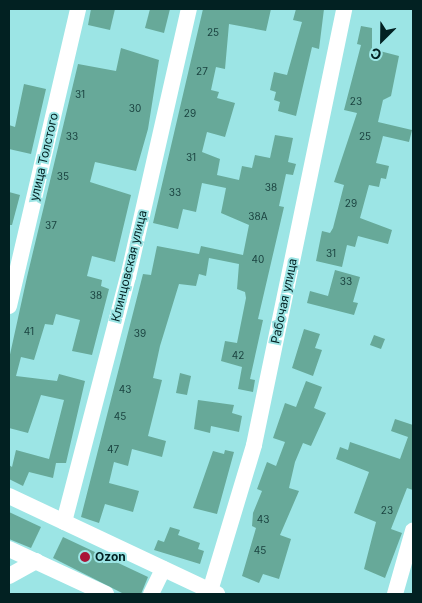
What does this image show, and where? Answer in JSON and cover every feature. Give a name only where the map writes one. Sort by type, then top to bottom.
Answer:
[{"type":"street","name":"улица Толстого","points":[[9,306],[78,9]]},
{"type":"street","name":"Клинцовская улица","points":[[64,522],[128,277],[188,9]]},
{"type":"street","name":"Рабочая улица","points":[[214,592],[254,445],[344,9]]},
{"type":"street","points":[[9,496],[214,592]]},
{"type":"street","points":[[395,594],[413,531]]},
{"type":"street","points":[[9,549],[106,594]]},
{"type":"street","points":[[9,576],[36,561]]},
{"type":"street","points":[[151,594],[163,569]]},
{"type":"building","points":[[91,9],[115,9],[110,30],[88,25]]},
{"type":"building","points":[[150,9],[170,9],[164,33],[145,28]]},
{"type":"building","points":[[203,9],[271,9],[266,31],[229,24],[225,69],[216,67],[211,90],[219,92],[217,98],[235,103],[225,137],[207,132],[202,152],[220,159],[217,175],[239,180],[242,166],[252,168],[255,155],[270,158],[275,135],[293,138],[288,162],[296,164],[293,175],[286,174],[279,206],[284,207],[258,319],[263,320],[250,379],[255,380],[253,392],[238,389],[242,367],[221,361],[225,341],[237,343],[246,298],[245,292],[237,289],[239,264],[209,258],[206,276],[199,274],[196,286],[179,284],[160,346],[153,378],[162,380],[148,436],[166,441],[162,457],[132,449],[128,466],[114,462],[109,483],[139,491],[133,512],[105,504],[99,523],[81,517],[143,274],[151,275],[157,246],[199,254],[201,246],[243,255],[249,225],[221,213],[226,188],[202,183],[196,212],[183,209],[178,229],[153,223]]},
{"type":"building","points":[[296,9],[324,9],[319,49],[312,47],[296,116],[278,111],[280,102],[274,100],[276,92],[270,90],[274,72],[287,75],[302,22],[293,20]]},
{"type":"building","points":[[361,26],[372,28],[372,49],[399,56],[391,96],[383,100],[378,122],[412,130],[409,142],[383,136],[376,163],[389,166],[386,179],[381,178],[379,187],[369,185],[360,218],[392,230],[388,244],[358,236],[355,247],[347,245],[342,267],[316,261],[322,231],[330,233],[333,228],[344,185],[334,182],[357,113],[344,110],[361,45],[357,44]]},
{"type":"building","points":[[121,48],[159,60],[148,129],[136,171],[95,162],[90,182],[131,195],[115,262],[92,256],[87,276],[102,280],[101,286],[109,289],[92,355],[72,351],[80,320],[56,314],[53,325],[45,324],[34,360],[21,357],[16,376],[57,381],[59,374],[85,381],[66,463],[56,463],[53,478],[29,472],[23,486],[9,479],[9,465],[12,467],[16,450],[49,459],[64,400],[41,395],[28,433],[9,428],[9,359],[27,277],[78,64],[116,71]]},
{"type":"building","points":[[24,84],[46,89],[31,154],[9,149],[9,125],[15,127]]},
{"type":"building","points":[[9,192],[20,195],[12,225],[9,225]]},
{"type":"building","points":[[335,270],[360,277],[353,302],[358,303],[354,315],[307,303],[310,291],[328,296]]},
{"type":"building","points":[[304,329],[320,334],[315,348],[322,350],[313,376],[292,368]]},
{"type":"building","points":[[374,335],[385,339],[381,349],[370,345]]},
{"type":"building","points":[[180,373],[191,376],[187,395],[176,393]]},
{"type":"building","points":[[306,381],[322,387],[314,408],[326,413],[311,446],[303,443],[295,462],[289,488],[299,491],[280,535],[291,539],[279,579],[263,574],[259,583],[242,576],[256,528],[252,526],[253,513],[262,491],[257,489],[267,462],[276,466],[285,442],[273,438],[285,403],[296,407]]},
{"type":"building","points":[[198,400],[234,405],[232,413],[242,416],[239,432],[211,426],[210,433],[194,429]]},
{"type":"building","points":[[395,419],[413,425],[413,490],[407,488],[391,529],[402,533],[385,578],[364,569],[376,522],[354,513],[369,472],[336,459],[340,447],[348,450],[350,442],[400,459],[408,437],[391,431]]},
{"type":"building","points":[[225,450],[234,452],[217,514],[193,508],[213,451],[224,454]]},
{"type":"building","points":[[9,512],[41,527],[31,548],[9,539]]},
{"type":"building","points":[[170,527],[180,530],[178,535],[200,543],[198,549],[204,551],[200,564],[154,550],[158,540],[164,542]]},
{"type":"building","points":[[63,537],[148,577],[141,594],[124,594],[53,558]]},
{"type":"place","name":"Ozon","points":[[85,557]]}]
